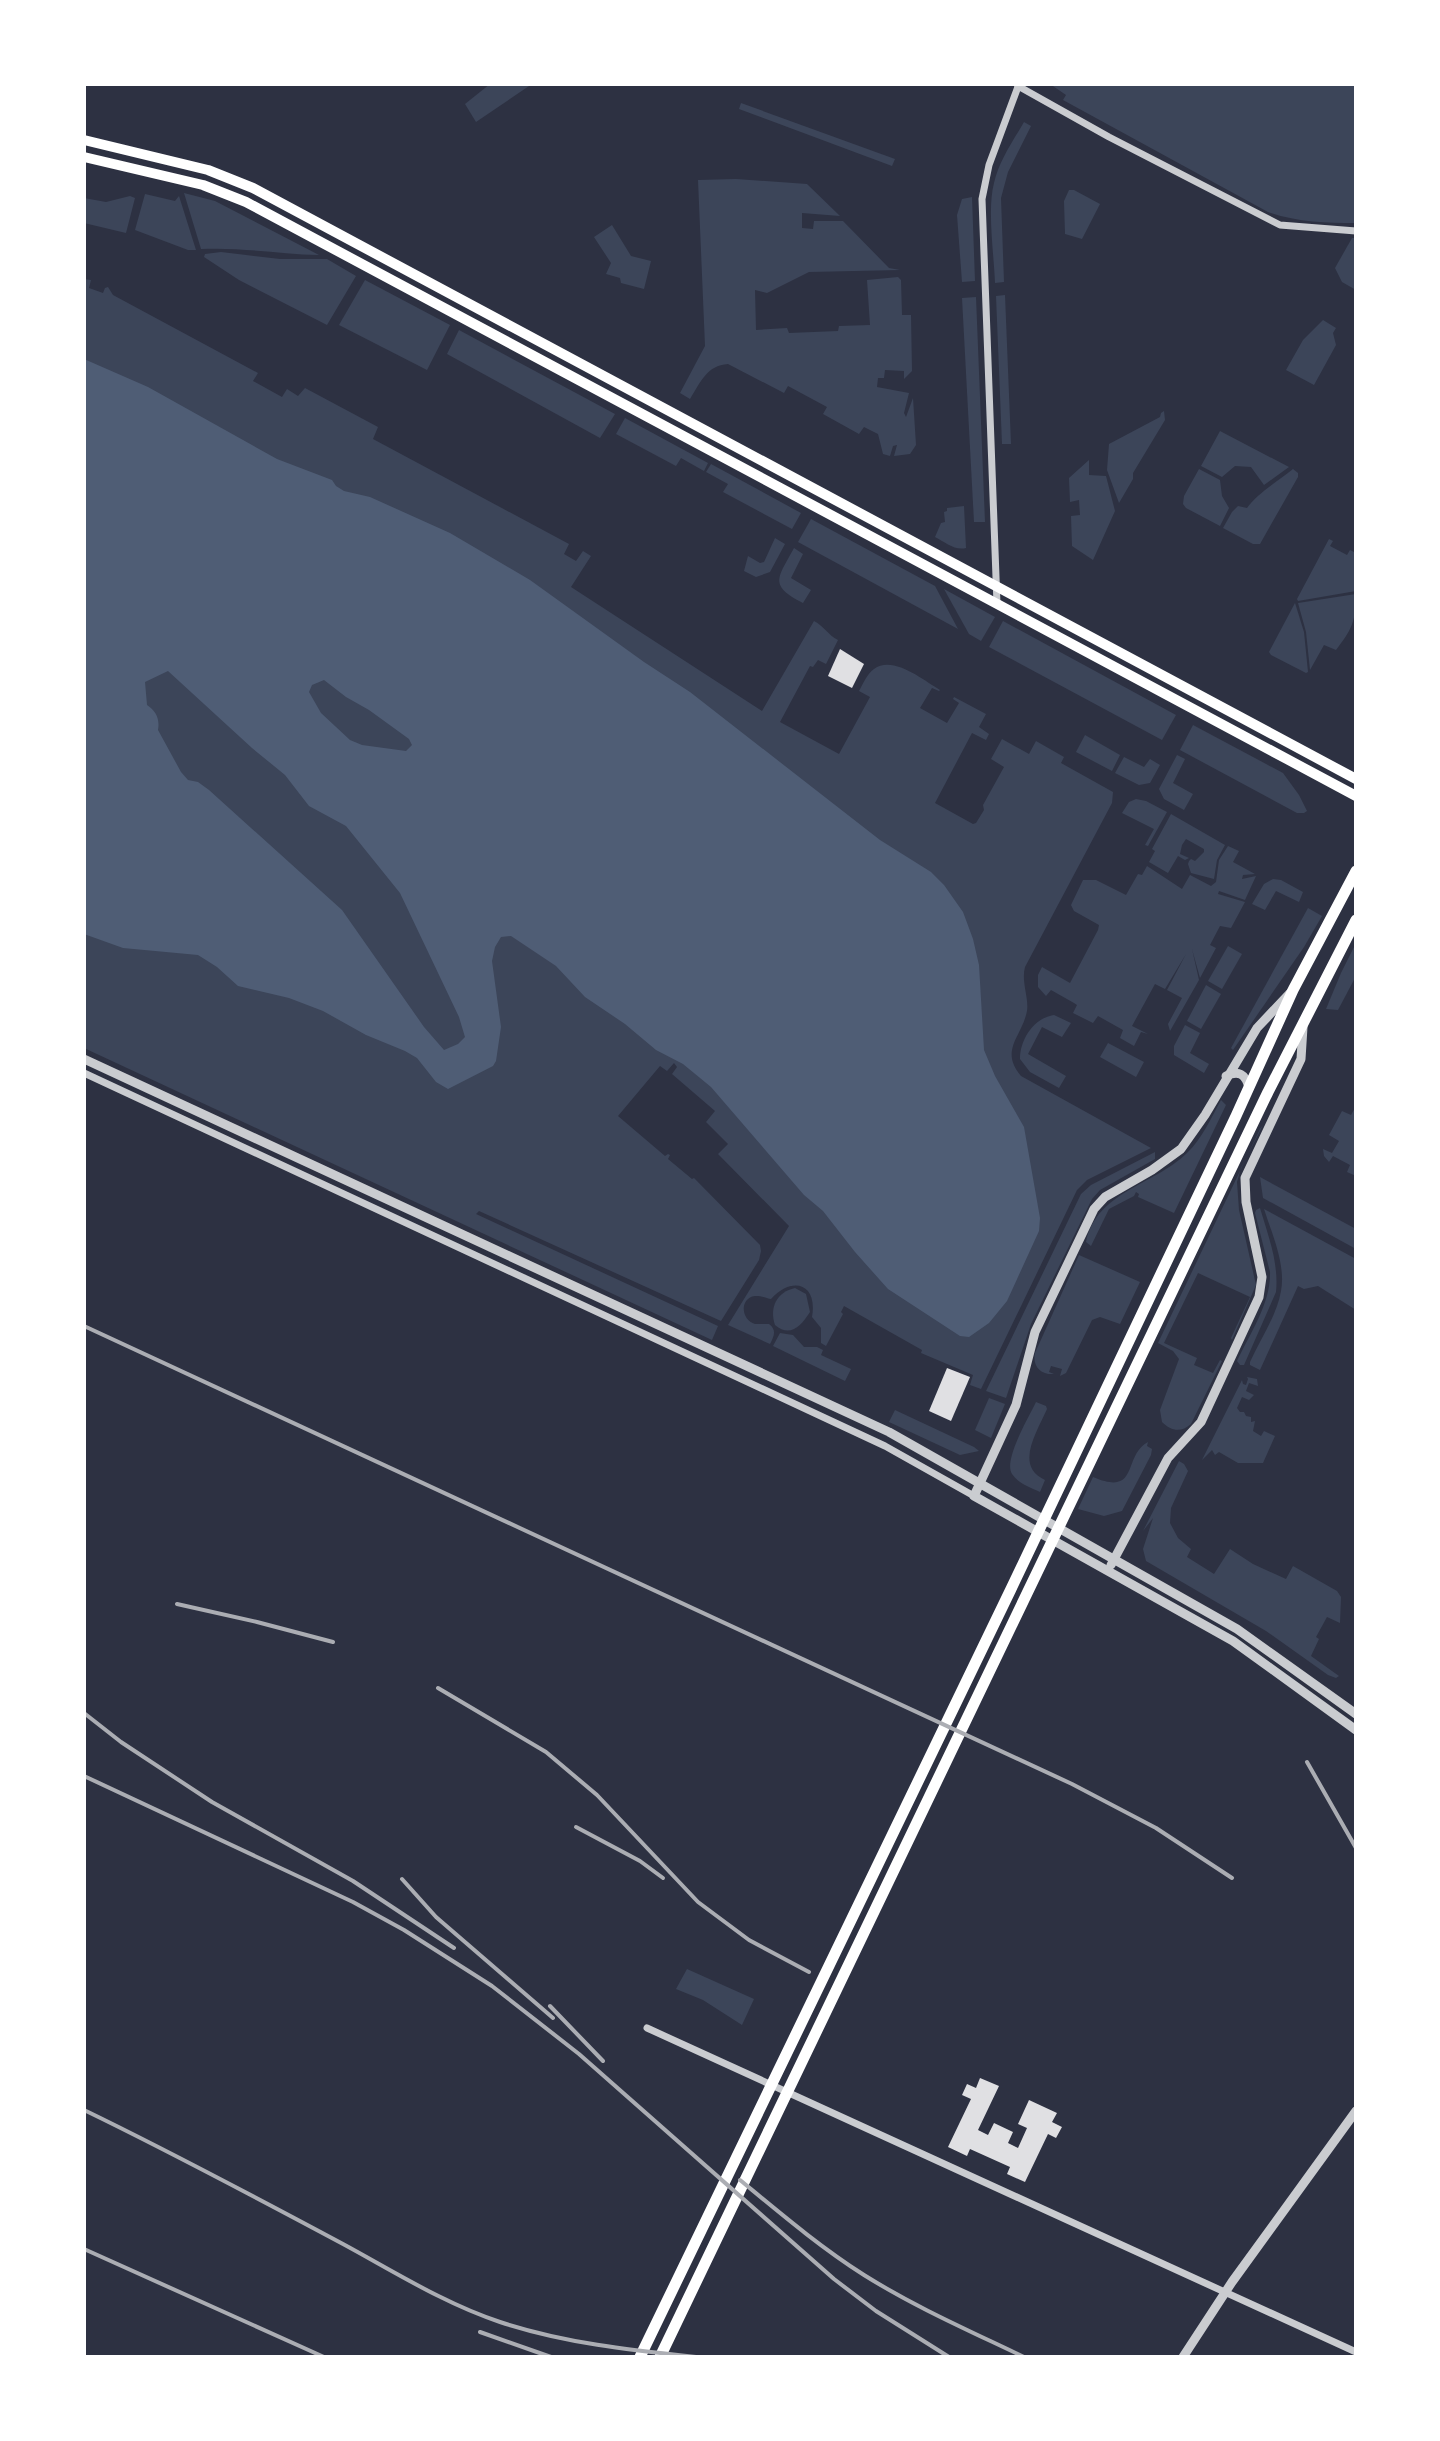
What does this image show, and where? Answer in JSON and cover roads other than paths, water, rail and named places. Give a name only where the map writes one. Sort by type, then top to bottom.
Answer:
[{"type":"main road","points":[[84,140],[208,170],[253,188],[1356,779]]},
{"type":"main road","points":[[84,157],[203,185],[246,202],[1356,796]]},
{"type":"main road","points":[[640,2357],[1011,1589],[1293,990],[1356,871]]},
{"type":"main road","points":[[660,2357],[1304,1019],[1356,920]]},
{"type":"street","points":[[997,604],[982,199],[984,182],[1018,85],[1109,137],[1280,225],[1356,231]]},
{"type":"street","points":[[974,1496],[1016,1405],[1035,1332],[1094,1209],[1105,1197],[1181,1149],[1257,1028],[1293,990]]},
{"type":"street","points":[[1108,1571],[1168,1458],[1201,1422],[1259,1297],[1262,1277],[1244,1192],[1245,1178],[1301,1059],[1304,1019]]},
{"type":"street","points":[[84,1059],[889,1432],[1237,1629],[1356,1714]]},
{"type":"street","points":[[84,1073],[885,1446],[1233,1641],[1356,1730]]},
{"type":"street","points":[[1226,1076],[1240,1073],[1249,1087]]},
{"type":"street","points":[[647,2028],[1356,2352]]},
{"type":"street","points":[[1183,2357],[1225,2293],[1356,2111]]},
{"type":"railway","points":[[84,1326],[1072,1784],[1156,1828],[1232,1878]]},
{"type":"railway","points":[[177,1604],[333,1642]]},
{"type":"railway","points":[[438,1688],[546,1752],[597,1795],[698,1902],[749,1940],[809,1972]]},
{"type":"railway","points":[[84,1713],[121,1742],[212,1802],[353,1881],[454,1948]]},
{"type":"railway","points":[[1307,1762],[1356,1848]]},
{"type":"railway","points":[[84,1776],[353,1902],[404,1930],[492,1986],[579,2054],[834,2279],[876,2311],[949,2357]]},
{"type":"railway","points":[[576,1827],[640,1861],[663,1878]]},
{"type":"railway","points":[[402,1879],[436,1917],[553,2018]]},
{"type":"railway","points":[[550,2006],[603,2061]]},
{"type":"railway","points":[[84,2110],[480,2315],[573,2340],[696,2357]]},
{"type":"railway","points":[[740,2180],[816,2241],[883,2287],[1024,2357]]},
{"type":"railway","points":[[84,2249],[324,2357]]},
{"type":"railway","points":[[480,2332],[551,2357]]}]
